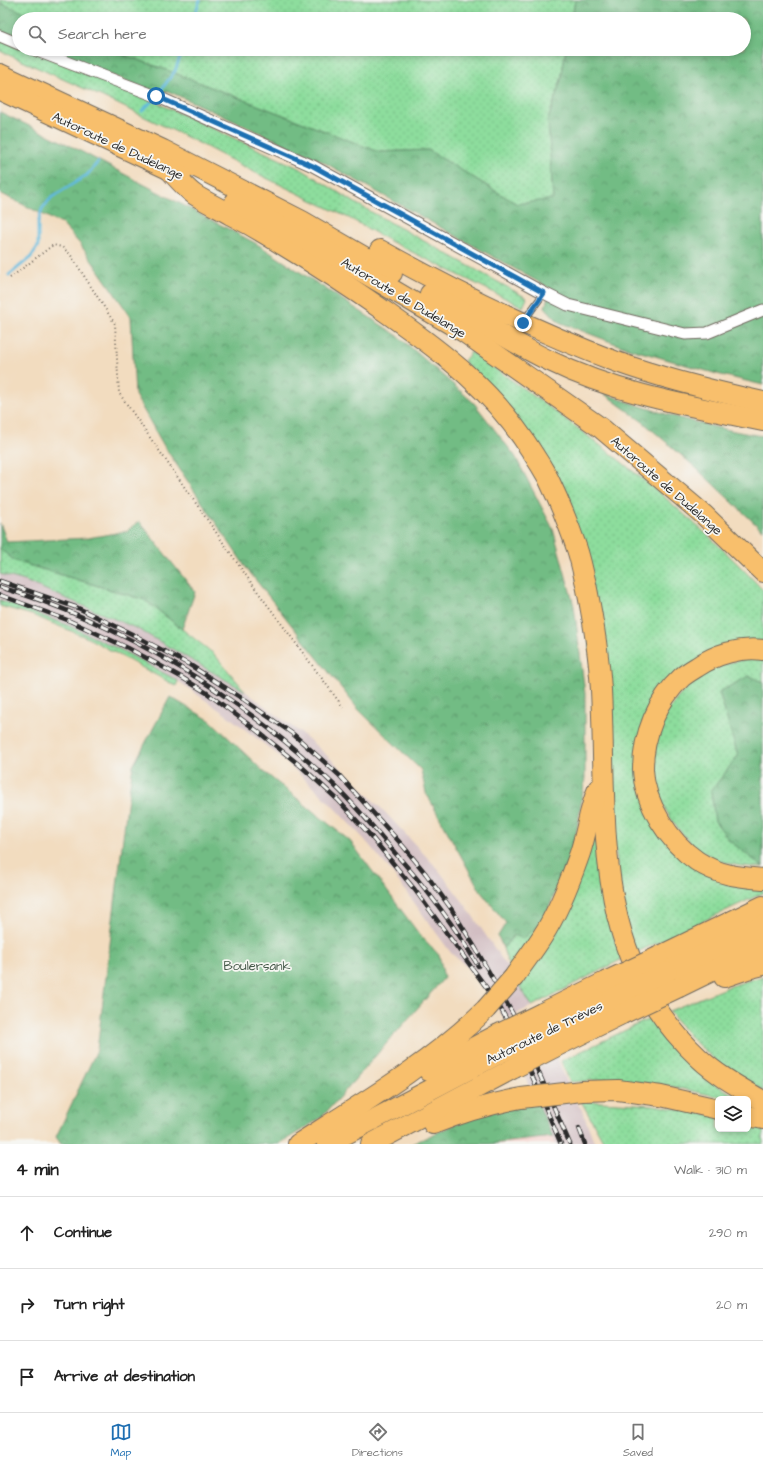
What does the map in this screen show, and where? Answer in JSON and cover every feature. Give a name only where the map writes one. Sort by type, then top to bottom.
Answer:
[{"type":"highway","name":"Autoroute de Dudelange","points":[[0,74],[163,150],[302,221],[411,283],[510,348],[649,450],[721,514],[763,554]]},
{"type":"highway","name":"Autoroute de Dudelange","points":[[0,90],[210,188],[327,251],[464,332],[601,428],[704,515],[763,572]]},
{"type":"highway","points":[[169,169],[192,193],[254,227],[325,271],[433,347],[466,373],[488,395],[524,439],[546,474],[563,512],[578,552],[589,601],[596,646],[600,688],[604,818],[612,892],[618,925],[626,950],[637,975],[659,1012],[670,1027],[699,1058],[726,1079],[763,1101]]},
{"type":"highway","points":[[302,221],[335,226],[438,282],[523,323],[618,362],[712,390],[763,402]]},
{"type":"highway","points":[[411,283],[456,307],[514,343],[550,361],[604,384],[675,403],[763,421]]},
{"type":"highway","points":[[763,650],[751,648],[728,652],[705,662],[682,677],[663,700],[650,726],[645,749],[643,770],[647,790],[659,819],[673,840],[684,851],[714,870],[733,876],[763,879]]},
{"type":"highway","points":[[298,1144],[443,1049],[486,1009],[514,977],[543,936],[571,876],[586,832],[592,801],[603,776]]},
{"type":"highway","points":[[330,1124],[501,1043],[549,1029],[613,998],[662,964],[763,906]]},
{"type":"highway","points":[[662,964],[763,925]]},
{"type":"highway","name":"Autoroute de Trèves","points":[[371,1144],[514,1068],[549,1029],[613,998],[679,987],[763,946]]},
{"type":"highway","points":[[679,987],[712,982],[747,969],[763,965]]},
{"type":"highway","name":"Autoroute de Trèves","points":[[327,1144],[501,1043]]},
{"type":"highway","points":[[385,1144],[464,1112],[494,1103],[521,1098],[582,1091],[618,1090],[661,1096],[715,1108]]},
{"type":"highway","points":[[751,1117],[763,1119]]},
{"type":"street","points":[[0,36],[12,41]]},
{"type":"street","points":[[50,56],[156,96],[313,166],[568,305],[685,334],[707,333],[763,310]]},
{"type":"lane","points":[[523,323],[544,293]]},
{"type":"path","points":[[10,278],[53,245],[62,247],[70,254],[115,324],[119,393],[252,584],[343,707]]},
{"type":"shaded area","points":[[0,574],[25,581],[138,629],[245,691],[306,737],[382,809],[437,868],[464,903],[510,971],[491,993],[481,985],[467,967],[451,953],[391,871],[364,839],[320,793],[278,755],[228,716],[178,681],[123,651],[67,625],[0,600]]},
{"type":"shaded area","points":[[517,982],[532,1006],[505,1020],[497,1007]]},
{"type":"shaded area","points":[[557,1058],[569,1087],[530,1089],[524,1074]]},
{"type":"shaded area","points":[[573,1098],[582,1110],[595,1144],[555,1144],[537,1101]]},
{"type":"shaded area","points":[[553,1137],[555,1144],[489,1144]]},
{"type":"green space","points":[[0,0],[575,0],[573,12],[22,12],[0,3]]},
{"type":"green space","points":[[575,0],[763,0],[763,385],[717,374],[624,347],[559,322],[545,307],[551,289],[318,159],[168,91],[161,94],[61,56],[127,56],[379,152],[428,150],[517,204],[553,199],[548,120],[561,80],[565,56],[751,56],[751,12],[573,12]]},
{"type":"green space","points":[[0,3],[23,12],[12,12],[12,37],[0,32]]},
{"type":"green space","points":[[0,38],[12,45],[12,56],[45,56],[146,98],[301,169],[357,204],[527,298],[523,307],[191,139],[105,98],[0,51]]},
{"type":"green space","points":[[127,56],[565,56],[561,80],[548,120],[553,200],[517,204],[428,150],[379,152]]},
{"type":"green space","points":[[0,112],[67,144],[257,244],[398,336],[474,403],[515,456],[553,529],[574,606],[585,694],[585,778],[576,835],[568,862],[543,922],[523,939],[514,935],[503,948],[498,936],[506,923],[481,892],[426,793],[421,770],[358,709],[247,569],[164,446],[135,395],[131,317],[80,244],[62,224],[0,193]]},
{"type":"green space","points":[[471,352],[586,435],[660,493],[730,556],[763,590],[763,641],[723,646],[643,722],[655,830],[763,885],[763,893],[635,953],[624,917],[573,516],[464,361]]},
{"type":"green space","points":[[603,393],[682,419],[722,429],[763,436],[763,531],[696,468],[643,422]]},
{"type":"green space","points":[[139,521],[195,592],[182,629],[145,600],[15,561],[0,549],[0,523],[7,542],[88,538],[127,531]]},
{"type":"green space","points":[[0,549],[15,561],[145,600],[214,654],[245,691],[138,629],[25,581],[0,574]]},
{"type":"green space","points":[[0,600],[67,625],[123,651],[178,681],[176,686],[88,638],[32,615],[0,606]]},
{"type":"green space","points":[[752,658],[763,659],[763,682],[749,676],[719,692],[738,756],[711,791],[715,821],[730,841],[763,867],[729,864],[705,853],[693,844],[672,821],[665,808],[659,794],[653,764],[655,744],[661,725],[665,716],[683,692],[698,678],[713,668]]},
{"type":"green space","points":[[749,676],[763,682],[763,867],[730,841],[715,821],[711,791],[738,756],[719,692]]},
{"type":"green space","name":"Boulersank","points":[[170,697],[211,721],[263,771],[350,841],[419,934],[439,955],[444,978],[321,1118],[279,1144],[61,1144],[56,1137],[97,1050],[133,766]]},
{"type":"green space","points":[[596,830],[600,880],[606,915],[622,959],[532,1006],[517,982]]},
{"type":"green space","points":[[543,922],[510,971],[503,948],[514,935]]},
{"type":"green space","points":[[763,976],[763,1091],[718,1063],[692,1039],[669,1011],[728,987]]},
{"type":"green space","points":[[651,1018],[691,1066],[709,1080],[736,1096],[715,1096],[670,1086],[615,1079],[570,1082],[561,1061]]},
{"type":"green space","points":[[537,1101],[553,1137],[489,1144],[412,1144],[473,1116]]},
{"type":"green space","points":[[581,1101],[653,1105],[715,1115],[715,1132],[751,1132],[751,1125],[763,1127],[763,1144],[605,1144]]},
{"type":"waterway","points":[[196,12],[200,0]]},
{"type":"waterway","points":[[161,90],[175,71],[180,56]]},
{"type":"waterway","points":[[142,111],[153,100]]},
{"type":"waterway","points":[[9,275],[31,257],[38,246],[38,223],[42,209],[52,197],[87,175],[98,162]]},
{"type":"railway","points":[[0,581],[78,608],[134,635],[190,665],[243,699],[293,734],[339,775],[403,846],[426,874],[452,910],[514,1016],[570,1144]]},
{"type":"railway","points":[[0,587],[46,602],[136,642],[179,666],[220,693],[298,752],[334,785],[366,818],[440,908],[460,936],[478,966]]},
{"type":"railway","points":[[0,595],[70,621],[128,648],[181,677],[207,693],[256,730],[302,767],[338,800],[369,834],[415,890],[497,1002],[513,1031],[561,1144]]},
{"type":"railway","points":[[579,1128],[585,1144]]},
{"type":"route","points":[[156,96],[313,166],[544,293],[523,323]]}]
